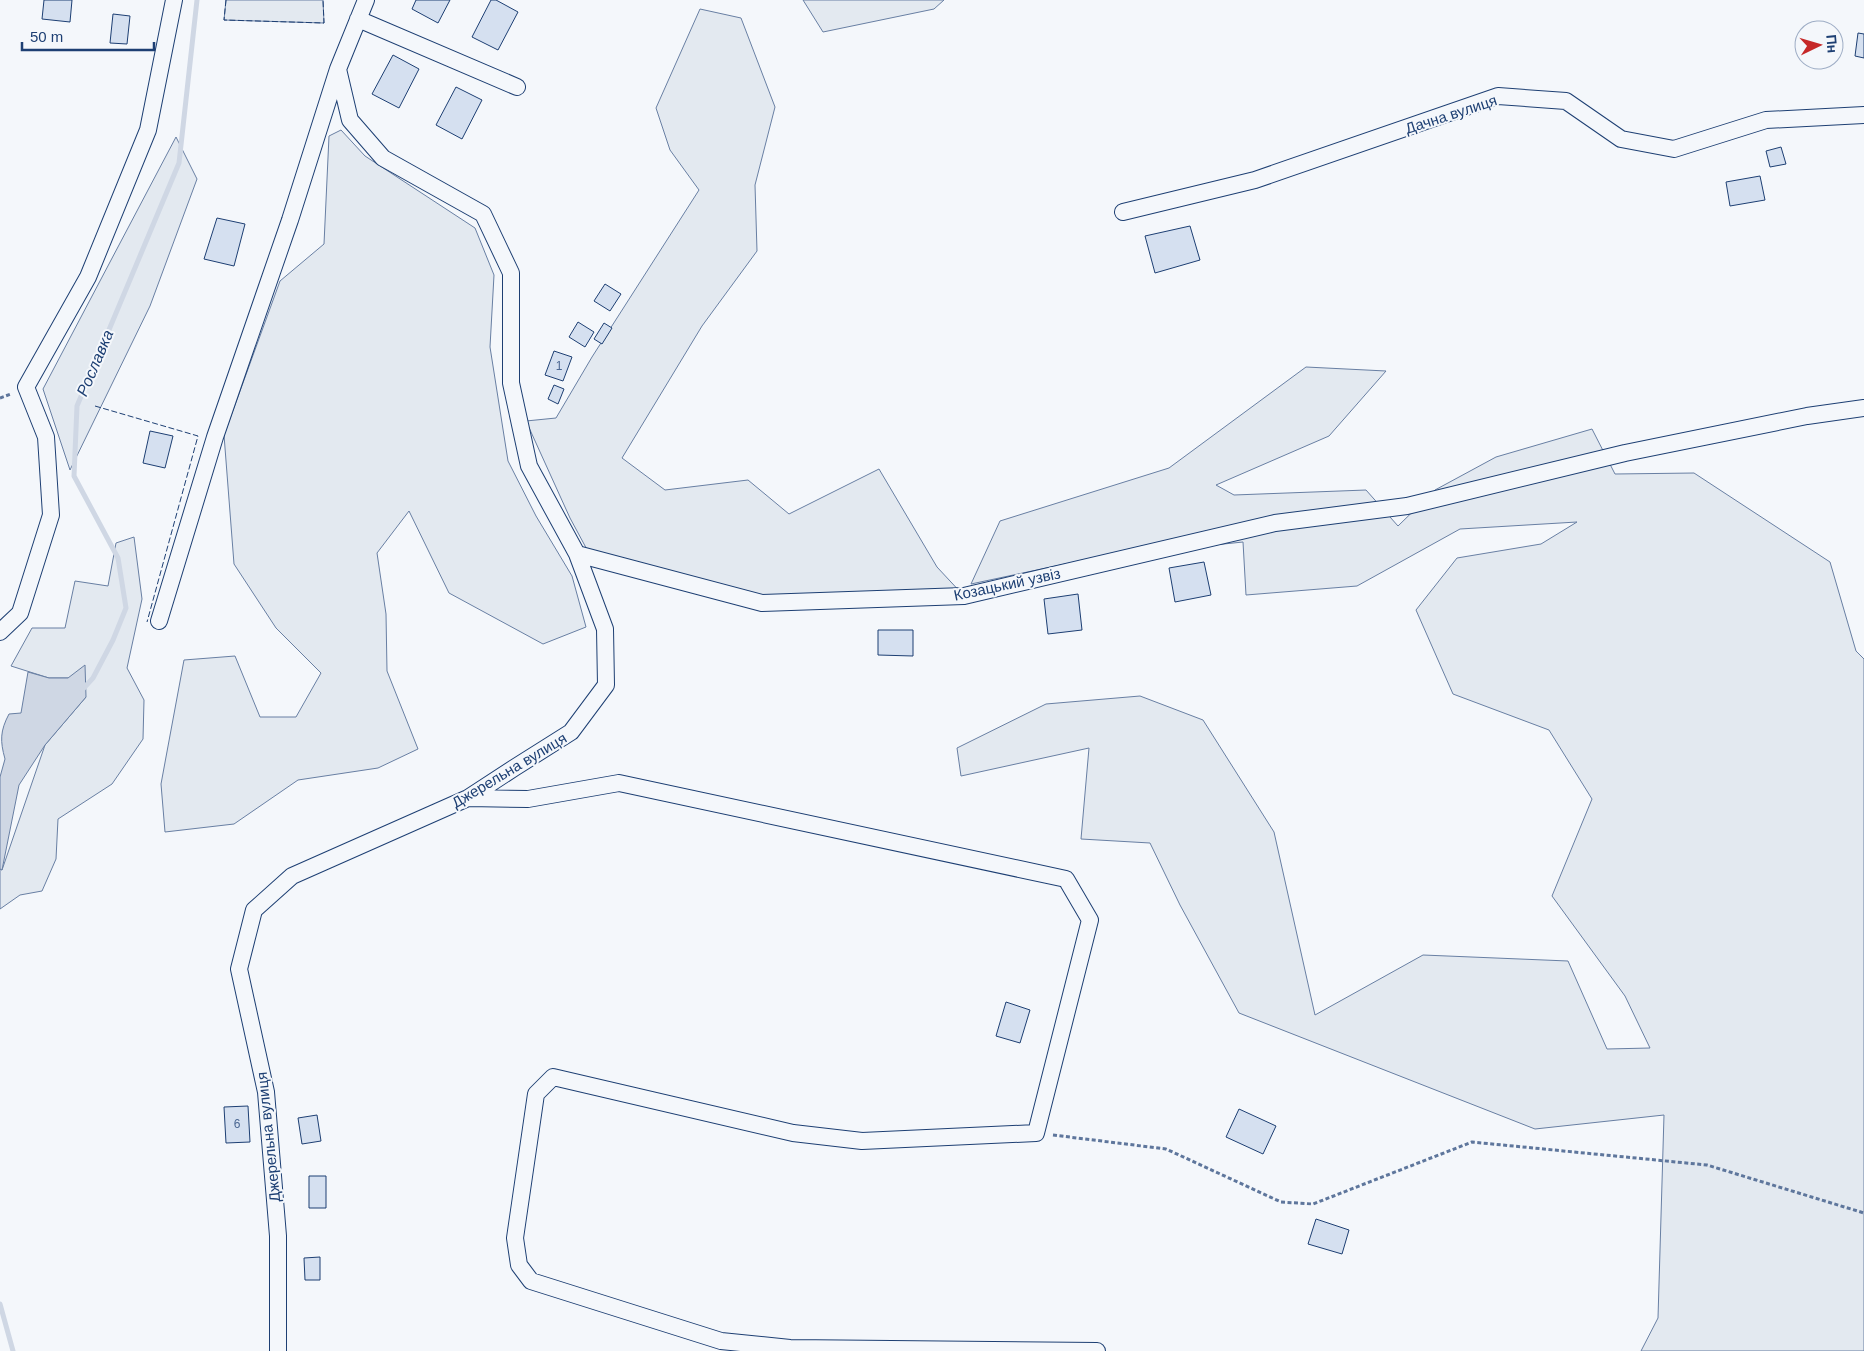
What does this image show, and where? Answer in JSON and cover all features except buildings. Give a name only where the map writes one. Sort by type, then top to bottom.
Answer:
[{"type":"street","points":[[0,632],[20,613],[51,515],[46,437],[26,387],[88,277],[148,130],[174,0]]},
{"type":"street","points":[[159,621],[215,437],[290,220],[338,69],[366,0]]},
{"type":"street","points":[[358,19],[517,87]]},
{"type":"street","name":"Джерельна вулиця","points":[[278,1351],[278,1236],[266,1092],[239,969],[254,910],[292,876],[468,798],[571,732],[606,685],[605,629],[577,554],[529,466],[511,383],[511,273],[483,214],[383,158],[350,120],[338,69]]},
{"type":"street","name":"Дачна вулиця","points":[[1123,212],[1255,180],[1498,96],[1566,101],[1622,139],[1674,149],[1766,120],[1864,115]]},
{"type":"street","name":"Козацький узвіз","points":[[577,554],[762,603],[964,596],[1275,523],[1407,506],[1625,453],[1807,416],[1864,408]]},
{"type":"street","points":[[468,798],[528,799],[619,783],[1066,879],[1090,920],[1036,1133],[852,1140],[793,1133],[553,1076],[536,1094],[515,1238],[519,1265],[531,1281],[725,1346],[1097,1351]]},
{"type":"path","points":[[1036,1133],[1166,1149],[1281,1202],[1313,1204],[1472,1142],[1707,1165],[1864,1213]]},
{"type":"shaded area","points":[[226,0],[323,0],[324,23],[224,20]]},
{"type":"shaded area","points":[[803,0],[944,0],[934,9],[823,32]]},
{"type":"shaded area","points":[[700,9],[741,18],[775,107],[755,185],[757,251],[702,326],[622,458],[665,490],[748,480],[789,514],[879,469],[937,567],[964,596],[762,603],[591,557],[570,518],[526,421],[556,418],[592,357],[699,190],[670,150],[656,108]]},
{"type":"shaded area","points":[[341,130],[365,156],[475,228],[494,275],[490,347],[508,461],[536,516],[572,576],[586,627],[543,644],[449,593],[409,511],[377,553],[386,614],[387,671],[418,749],[378,768],[298,780],[234,824],[165,832],[161,784],[184,660],[235,656],[260,717],[296,717],[321,673],[276,628],[234,564],[224,435],[280,281],[324,244],[329,136]]},
{"type":"shaded area","points":[[176,137],[197,179],[150,306],[70,470],[43,389]]},
{"type":"shaded area","points":[[1306,367],[1386,371],[1329,436],[1216,485],[1234,495],[1366,490],[1398,526],[1435,490],[1496,457],[1592,429],[1615,474],[1694,473],[1830,562],[1856,651],[1864,659],[1864,1351],[1641,1351],[1658,1318],[1664,1115],[1535,1129],[1239,1013],[1180,905],[1150,843],[1081,839],[1089,748],[961,776],[957,748],[1046,704],[1140,696],[1203,720],[1274,832],[1315,1015],[1423,955],[1568,961],[1607,1049],[1650,1048],[1625,996],[1552,896],[1592,799],[1549,730],[1453,694],[1416,610],[1457,558],[1541,544],[1577,522],[1460,529],[1357,586],[1246,595],[1243,542],[1098,557],[971,584],[1000,521],[1169,468]]},
{"type":"shaded area","points":[[134,537],[142,599],[127,668],[144,700],[143,739],[112,784],[58,819],[56,859],[42,891],[20,895],[0,909],[0,869],[2,870],[45,745],[86,697],[68,678],[49,678],[11,666],[32,628],[65,628],[75,581],[108,586],[116,543]]},
{"type":"shaded area","points":[[85,665],[86,697],[45,745],[19,785],[2,870],[0,869],[0,777],[5,759],[2,747],[2,731],[6,720],[9,714],[21,713],[28,672],[49,678],[68,678]]},
{"type":"waterway","name":"Рославка","points":[[82,690],[93,678],[113,640],[126,608],[118,558],[74,476],[77,406],[179,163],[197,0]]},
{"type":"waterway","name":"Рославка","points":[[0,1304],[13,1351]]},
{"type":"fence","points":[[226,0],[224,20],[324,23],[323,0]]},
{"type":"fence","points":[[95,406],[198,436],[147,622]]}]
